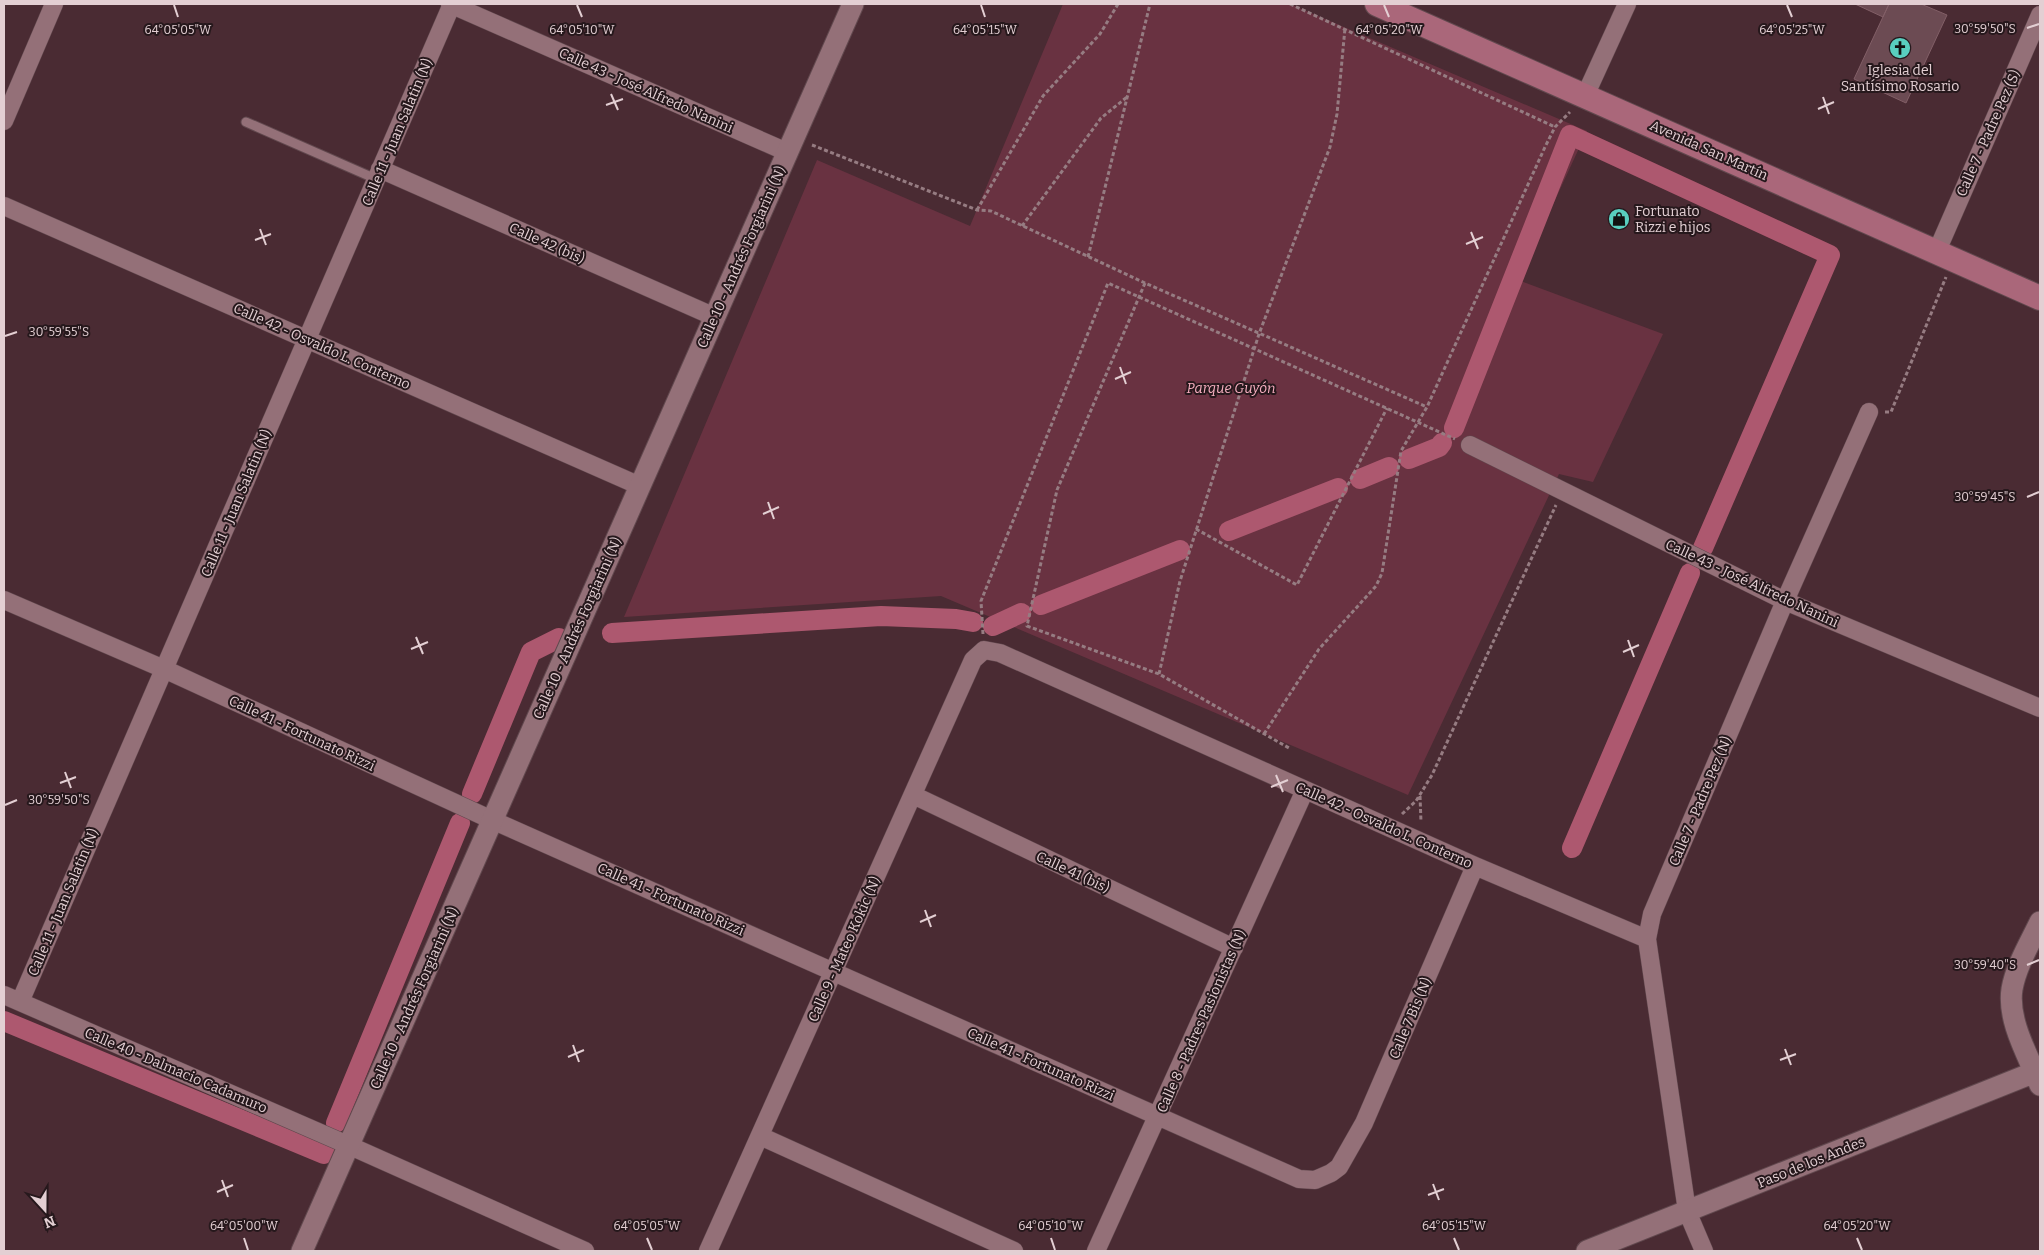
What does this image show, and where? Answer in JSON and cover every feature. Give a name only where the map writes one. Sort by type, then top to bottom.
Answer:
[{"type":"main road","name":"Avenida San Martín","points":[[1377,4],[2040,298]]},
{"type":"street","points":[[4,121],[54,4]]},
{"type":"street","name":"Calle 43 - José Alfredo Nanini","points":[[451,4],[791,145]]},
{"type":"street","name":"Calle 11 - Juan Salatin (N)","points":[[12,999],[164,669],[451,4]]},
{"type":"street","name":"Calle 10 - Andrés Forgiarini (N)","points":[[302,1251],[853,4]]},
{"type":"street","points":[[1585,96],[1627,4]]},
{"type":"street","name":"Calle 7 - Padre Pez (S)","points":[[1945,255],[2040,15]]},
{"type":"street","name":"Calle 42 (bis)","points":[[378,174],[715,317]]},
{"type":"street","name":"Calle 42 - Osvaldo L. Conterno","points":[[4,206],[640,486]]},
{"type":"street","name":"Calle 7 - Padre Pez (N)","points":[[1704,1251],[1687,1211],[1647,939],[1652,914],[1785,601],[1870,412]]},
{"type":"street","name":"Calle 43 - José Alfredo Nanini","points":[[1470,445],[1785,601],[2040,708]]},
{"type":"street","name":"Calle 41 - Fortunato Rizzi","points":[[4,600],[164,669],[492,820],[1299,1179],[1315,1180],[1339,1167]]},
{"type":"street","name":"Calle 42 - Osvaldo L. Conterno","points":[[984,650],[1000,653],[1475,866],[1647,939]]},
{"type":"street","name":"Calle 9 - Mateo Kokic (N)","points":[[708,1251],[973,660],[984,650]]},
{"type":"street","name":"Calle 8 - Padres Pasionistas (N)","points":[[1096,1251],[1305,790]]},
{"type":"street","name":"Calle 41 (bis)","points":[[912,795],[1234,948]]},
{"type":"street","name":"Calle 7 Bis (N)","points":[[1339,1167],[1364,1124],[1475,866]]},
{"type":"street","points":[[2038,1079],[2016,1022],[2012,991],[2015,976],[2040,922]]},
{"type":"street","name":"Calle 40 - Dalmacio Cadamuro","points":[[12,999],[348,1145],[585,1251]]},
{"type":"street","name":"Paso de los Andes","points":[[1587,1251],[1687,1211],[2038,1079]]},
{"type":"street","points":[[760,1136],[1014,1251]]},
{"type":"lane","points":[[246,122],[378,174]]},
{"type":"path","points":[[977,210],[1043,96],[1100,34],[1118,4]]},
{"type":"path","points":[[1088,257],[1150,4]]},
{"type":"path","points":[[1290,4],[1555,127]]},
{"type":"path","points":[[1159,674],[1180,581],[1254,349],[1330,147],[1337,114],[1345,28]]},
{"type":"path","points":[[1022,226],[1101,118],[1127,96]]},
{"type":"path","points":[[1264,734],[1319,649],[1376,586],[1382,573],[1401,451],[1427,407],[1555,127],[1585,96]]},
{"type":"path","points":[[791,145],[977,210],[991,211],[1145,283],[1427,407]]},
{"type":"path","points":[[1870,412],[1891,412],[1945,255]]},
{"type":"path","points":[[984,650],[981,601],[1108,283],[1470,445]]},
{"type":"path","points":[[1145,283],[1057,490],[1027,626],[1159,674],[1289,748]]},
{"type":"path","points":[[1196,529],[1298,585],[1387,408]]},
{"type":"path","points":[[1381,824],[1397,819],[1416,801],[1432,775],[1563,491]]},
{"type":"green space","name":"Parque Guyón","points":[[1063,4],[1290,4],[1587,131],[1518,280],[1663,334],[1593,482],[1559,474],[1408,795],[941,596],[624,617],[817,160],[970,226]]},
{"type":"building","points":[[1855,4],[1889,4],[1883,17]]},
{"type":"building","name":"Iglesia del Santísimo Rosario","points":[[1889,4],[1921,4],[1947,15],[1906,103],[1854,79]]},
{"type":"waterway","points":[[1454,428],[1570,135],[1830,255],[1703,548]]},
{"type":"waterway","points":[[1409,459],[1439,447],[1442,443]]},
{"type":"waterway","points":[[1360,479],[1389,467]]},
{"type":"waterway","points":[[1229,531],[1338,488]]},
{"type":"waterway","points":[[1041,605],[1180,550]]},
{"type":"waterway","points":[[1572,848],[1690,573]]},
{"type":"waterway","points":[[993,626],[1021,613]]},
{"type":"waterway","points":[[612,633],[881,616],[956,619],[973,622]]},
{"type":"waterway","points":[[472,794],[531,652],[559,638]]},
{"type":"waterway","points":[[336,1123],[460,823]]},
{"type":"waterway","points":[[4,1021],[324,1154],[325,1152]]},
{"type":"place","name":"Iglesia del Santísimo Rosario","points":[[1900,48]]},
{"type":"place","name":"Fortunato Rizzi e hijos","points":[[1619,219]]}]
